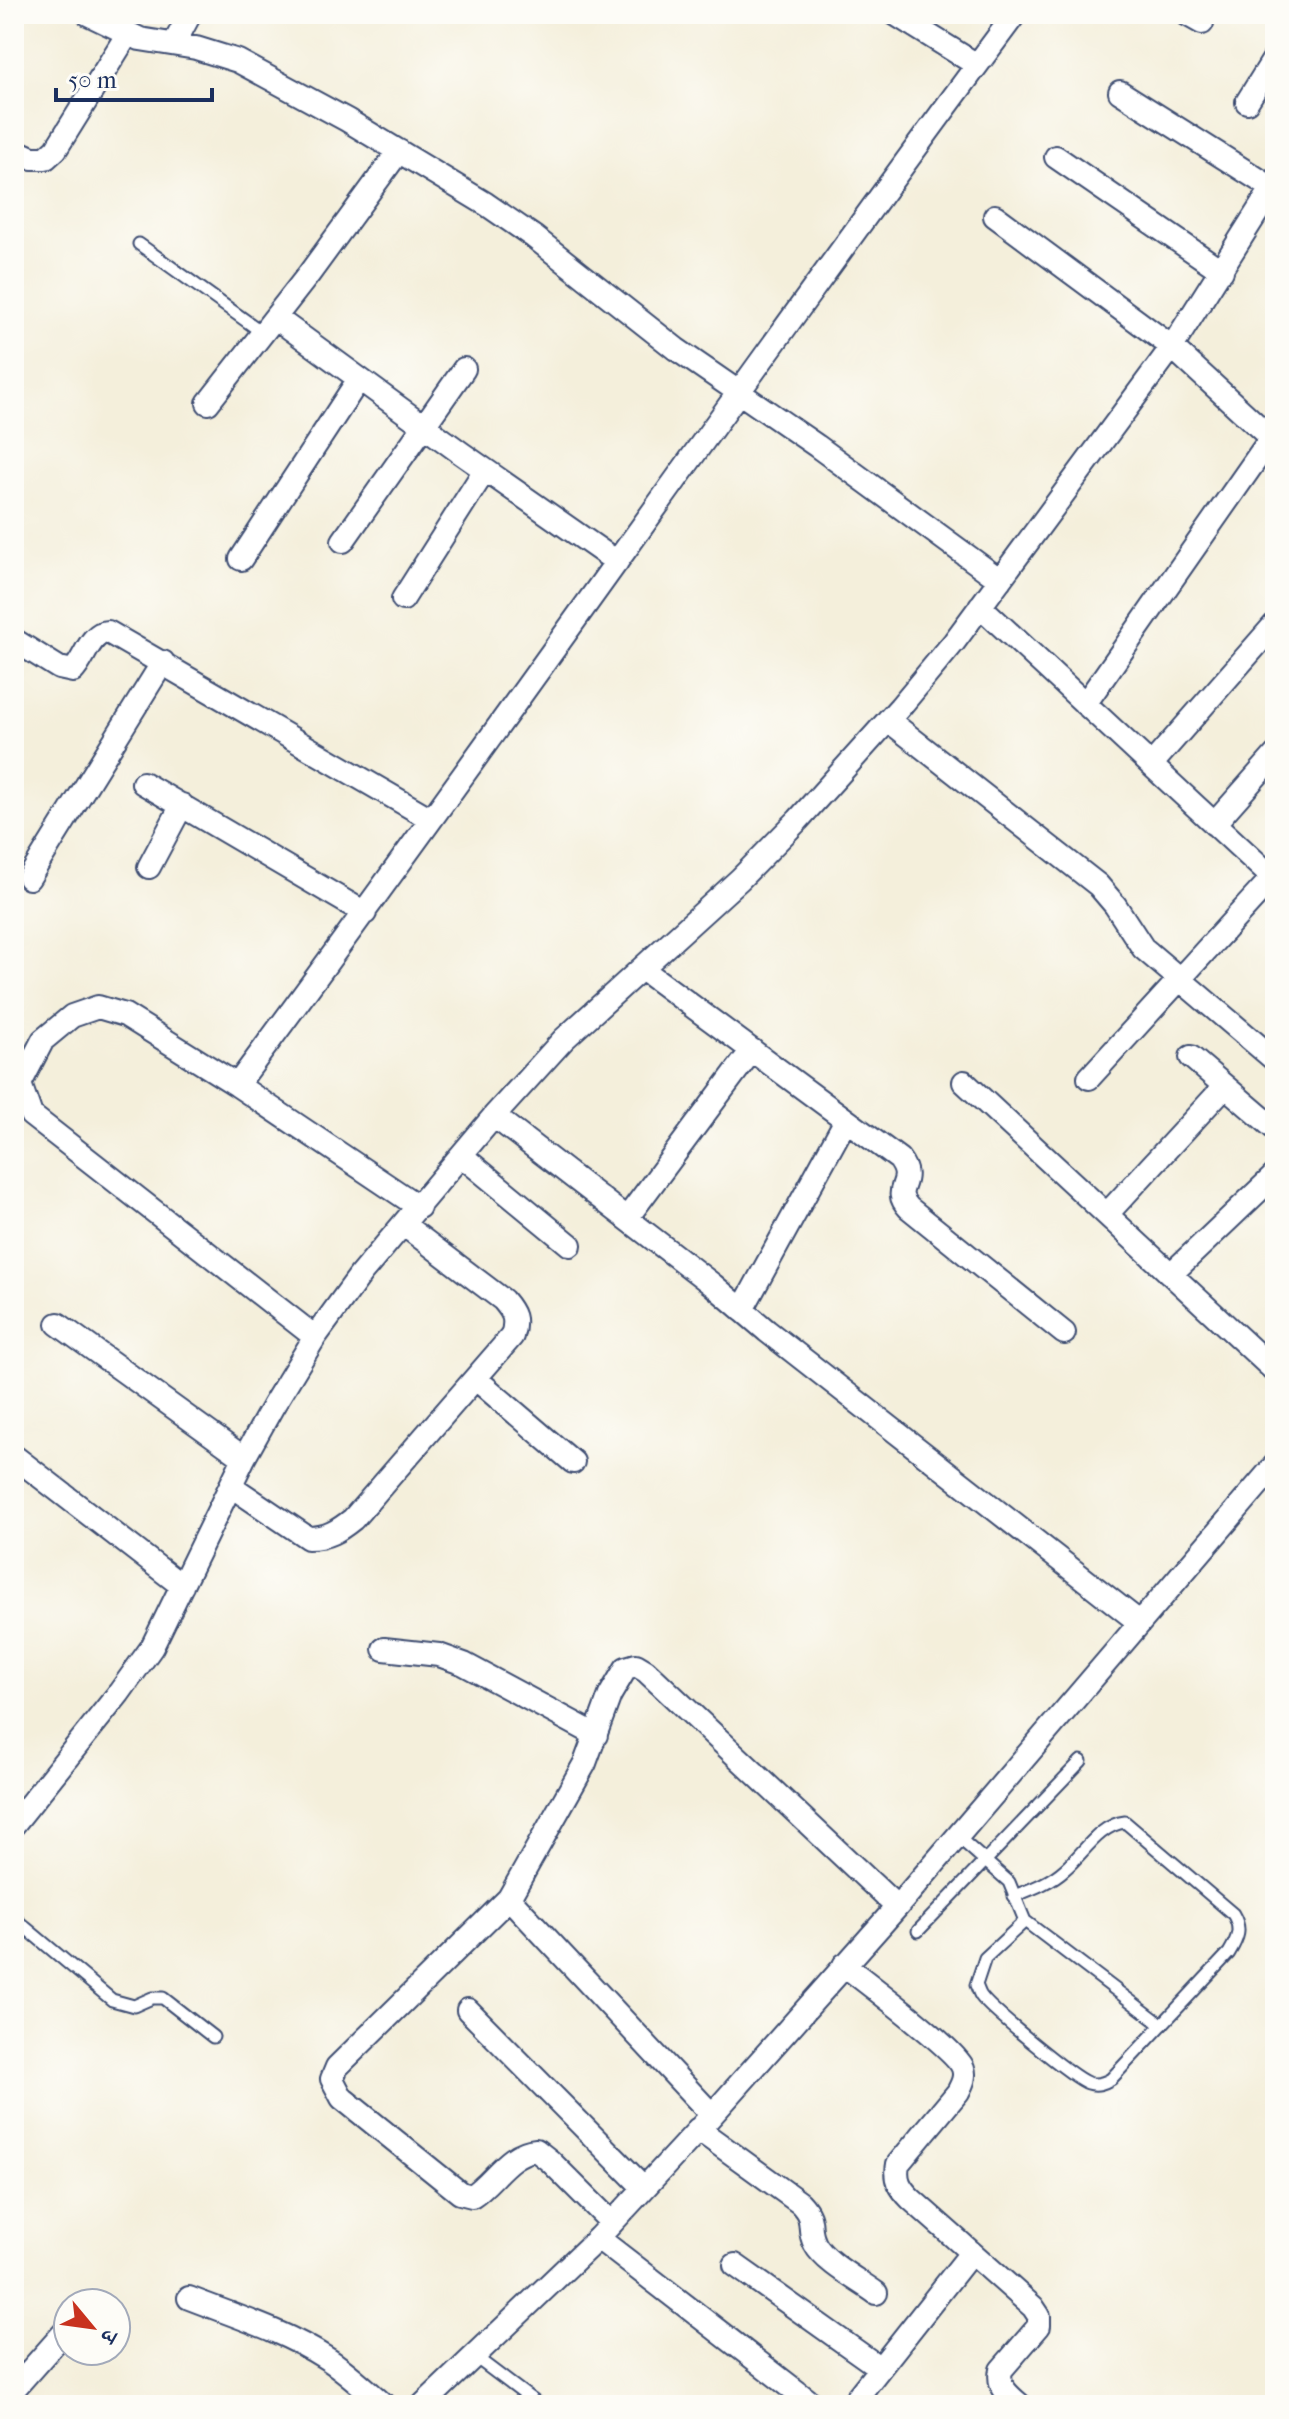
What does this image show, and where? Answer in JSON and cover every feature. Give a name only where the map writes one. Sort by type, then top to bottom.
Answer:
[{"type":"street","points":[[88,14],[127,35],[159,44],[196,48],[238,61],[399,151],[486,204],[534,237],[676,349],[817,446],[1000,580]]},
{"type":"street","points":[[174,44],[190,14]]},
{"type":"street","points":[[895,14],[977,65]]},
{"type":"street","points":[[237,1085],[365,913],[737,393],[1015,14]]},
{"type":"street","points":[[14,150],[32,158],[46,158],[56,149],[127,35]]},
{"type":"street","points":[[1247,102],[1275,57]]},
{"type":"street","points":[[14,1824],[152,1647],[244,1458],[315,1337],[361,1274],[494,1116],[564,1039],[740,879],[888,720],[1000,580],[1172,347],[1222,271],[1274,186],[1120,92]]},
{"type":"street","points":[[208,403],[399,151]]},
{"type":"street","points":[[1056,157],[1222,271]]},
{"type":"street","points":[[995,216],[1172,347],[1273,440],[1085,704]]},
{"type":"street","points":[[270,325],[359,379],[617,562]]},
{"type":"street","points":[[343,541],[464,369]]},
{"type":"street","points":[[241,559],[359,379]]},
{"type":"street","points":[[403,599],[485,470]]},
{"type":"street","points":[[980,606],[1274,878],[1089,1078]]},
{"type":"street","points":[[1151,765],[1275,624]]},
{"type":"street","points":[[14,640],[66,671],[73,671],[96,636],[102,631],[115,635],[431,819]]},
{"type":"street","points":[[29,878],[163,662]]},
{"type":"street","points":[[888,720],[1098,885],[1143,948],[1275,1060]]},
{"type":"street","points":[[1214,824],[1275,755]]},
{"type":"street","points":[[143,783],[365,913]]},
{"type":"street","points":[[149,867],[182,805]]},
{"type":"street","points":[[642,969],[899,1159],[908,1176],[900,1191],[902,1201],[1064,1333]]},
{"type":"street","points":[[315,1337],[31,1115],[20,1084],[43,1040],[72,1016],[98,1007],[125,1015],[237,1085],[419,1207]]},
{"type":"street","points":[[627,1218],[752,1050]]},
{"type":"street","points":[[1191,1057],[1275,1129]]},
{"type":"street","points":[[964,1082],[1275,1371]]},
{"type":"street","points":[[1107,1214],[1225,1086]]},
{"type":"street","points":[[494,1116],[1139,1622]]},
{"type":"street","points":[[742,1310],[846,1120]]},
{"type":"street","points":[[462,1156],[570,1245]]},
{"type":"street","points":[[1171,1274],[1275,1175]]},
{"type":"street","points":[[231,1486],[308,1538],[322,1538],[337,1532],[353,1519],[512,1336],[516,1322],[503,1300],[404,1225]]},
{"type":"street","points":[[58,1324],[244,1458]]},
{"type":"street","points":[[476,1379],[573,1462]]},
{"type":"street","points":[[15,1457],[182,1586]]},
{"type":"street","points":[[423,2405],[605,2231],[705,2122],[897,1907],[1275,1465]]},
{"type":"street","points":[[384,1649],[439,1655],[464,1664],[596,1735]]},
{"type":"street","points":[[814,2405],[702,2321],[605,2231],[550,2161],[536,2150],[524,2151],[513,2158],[472,2196],[460,2193],[342,2098],[332,2079],[337,2067],[509,1898],[585,1763],[618,1678],[626,1668],[636,1665],[897,1907]]},
{"type":"street","points":[[509,1898],[705,2122],[800,2203],[812,2220],[815,2244],[823,2254],[876,2293]]},
{"type":"street","points":[[844,1965],[948,2049],[963,2069],[964,2080],[958,2092],[898,2164],[896,2175],[900,2188],[1033,2307],[1039,2316],[1039,2326],[1001,2370],[999,2379],[1002,2387],[1020,2405]]},
{"type":"street","points":[[468,2010],[644,2188]]},
{"type":"street","points":[[851,2405],[971,2253]]},
{"type":"street","points":[[735,2265],[880,2368]]},
{"type":"street","points":[[189,2298],[274,2331],[312,2350],[340,2368],[384,2405]]},
{"type":"street","points":[[14,2389],[52,2346]]},
{"type":"lane","points":[[139,244],[270,325]]},
{"type":"lane","points":[[918,1931],[1081,1761]]},
{"type":"lane","points":[[1014,1896],[1058,1874],[1113,1823],[1125,1822],[1233,1914],[1239,1925],[1237,1938],[1229,1953],[1111,2079],[1102,2084],[1089,2083],[1055,2060],[982,1997],[976,1985],[985,1958],[1025,1921]]},
{"type":"lane","points":[[956,1836],[1009,1882],[1025,1921],[1162,2025]]},
{"type":"lane","points":[[14,1918],[112,2000],[134,2006],[152,1998],[163,1998],[213,2037]]},
{"type":"lane","points":[[474,2356],[539,2405]]}]
